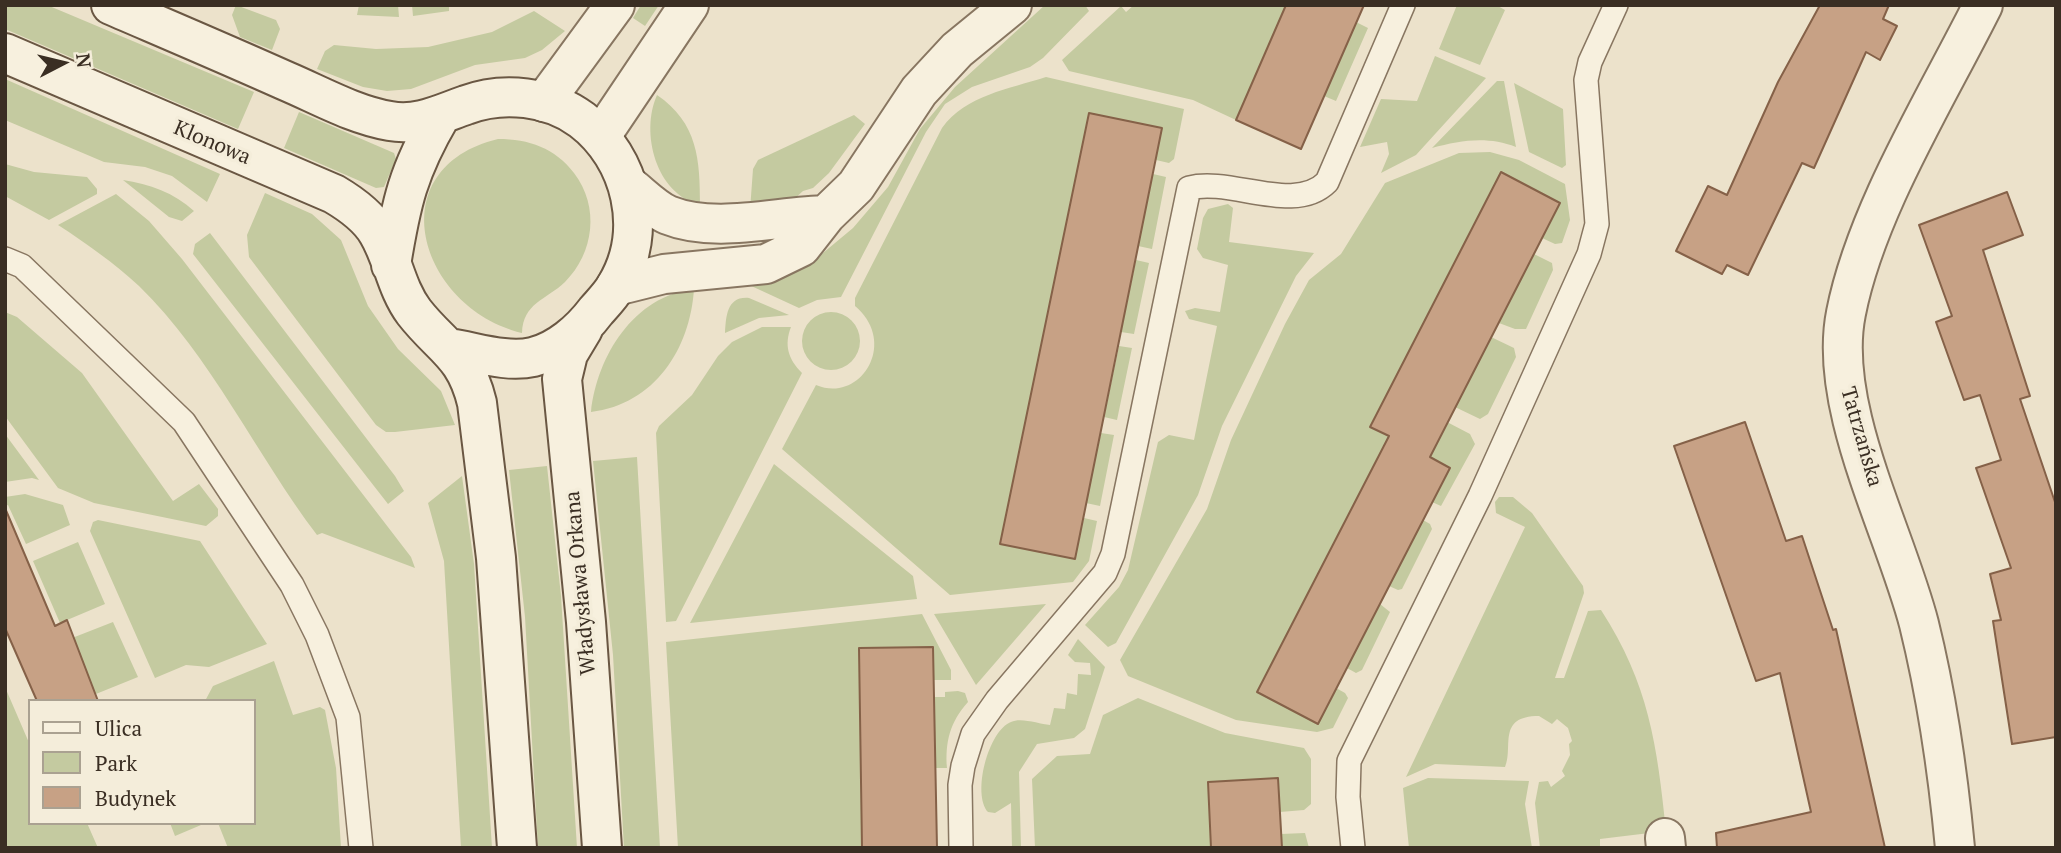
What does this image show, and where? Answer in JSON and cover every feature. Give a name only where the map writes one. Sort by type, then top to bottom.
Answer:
[{"type":"street","points":[[111,5],[366,115],[415,123],[489,97],[517,97],[544,102],[579,118],[601,136],[618,159],[628,185],[634,227],[630,254],[616,286],[586,324],[556,348],[533,357],[509,359],[449,348]]},
{"type":"street","points":[[544,102],[615,5]]},
{"type":"street","points":[[601,136],[689,5]]},
{"type":"street","points":[[616,286],[664,274],[766,264],[801,247],[826,215],[856,186],[919,91],[957,50],[1012,5]]},
{"type":"street","name":"Tatrzańska","points":[[1955,848],[1948,771],[1919,623],[1850,411],[1842,365],[1845,315],[1862,250],[1983,5]]},
{"type":"street","name":"Klonowa","points":[[5,53],[334,194],[353,206],[378,233],[400,290],[414,311],[449,348]]},
{"type":"street","points":[[391,265],[402,200],[414,165],[441,115]]},
{"type":"street","points":[[628,185],[667,215],[709,222],[734,225],[792,216],[826,215]]},
{"type":"street","name":"Władysława Orkana","points":[[586,324],[568,354],[562,379],[586,622],[602,848]]},
{"type":"street","points":[[449,348],[460,359],[472,381],[477,402],[496,558],[517,848]]},
{"type":"lane","points":[[961,848],[962,766],[974,734],[997,700],[1105,573],[1113,554],[1189,188],[1208,186],[1295,196],[1313,193],[1322,187],[1327,182],[1403,5]]},
{"type":"lane","points":[[1353,848],[1348,797],[1349,761],[1480,496],[1589,254],[1597,224],[1586,80],[1590,62],[1616,5]]},
{"type":"lane","points":[[5,259],[22,266],[184,422],[286,576],[317,635],[348,717],[361,848]]},
{"type":"green space","points":[[5,5],[47,5],[254,92],[238,129],[5,29]]},
{"type":"green space","points":[[236,5],[276,20],[280,29],[272,50],[240,37],[232,15]]},
{"type":"green space","points":[[359,5],[398,5],[399,17],[357,15]]},
{"type":"green space","points":[[412,5],[449,5],[449,11],[413,16]]},
{"type":"green space","points":[[641,5],[659,5],[645,26],[633,18]]},
{"type":"green space","points":[[1045,5],[1085,5],[1089,11],[1043,58],[1030,67],[972,87],[945,104],[926,132],[841,297],[817,300],[799,308],[747,284],[817,258],[853,228],[888,187],[920,129],[955,87]]},
{"type":"green space","points":[[1134,5],[1286,5],[1236,120],[1193,100],[1069,71],[1062,60],[1121,6],[1126,12]]},
{"type":"green space","points":[[1457,5],[1496,5],[1505,10],[1480,65],[1439,49]]},
{"type":"green space","points":[[534,11],[565,31],[542,50],[525,58],[475,65],[411,89],[387,91],[363,87],[317,69],[325,51],[334,45],[376,49],[428,47],[492,32]]},
{"type":"green space","points":[[1356,22],[1368,28],[1336,101],[1324,96]]},
{"type":"green space","points":[[1435,56],[1486,78],[1416,155],[1381,173],[1389,154],[1387,142],[1360,147],[1381,99],[1417,101]]},
{"type":"green space","points":[[1046,77],[1184,109],[1174,159],[1169,163],[1156,160],[1162,128],[1001,544],[1075,559],[1084,518],[1097,521],[1089,561],[1073,582],[950,595],[782,449],[816,385],[832,389],[847,386],[859,378],[868,366],[874,352],[874,337],[868,321],[855,306],[855,298],[942,128],[963,108],[976,101]]},
{"type":"green space","points":[[5,79],[220,174],[207,202],[172,176],[145,167],[104,162],[5,120]]},
{"type":"green space","points":[[1497,81],[1504,81],[1516,147],[1495,141],[1474,140],[1432,148]]},
{"type":"green space","points":[[1514,83],[1563,109],[1566,165],[1562,168],[1529,152]]},
{"type":"green space","points":[[657,95],[671,106],[689,130],[697,158],[700,205],[685,199],[672,189],[656,160],[650,127]]},
{"type":"green space","points":[[299,112],[394,153],[396,159],[384,187],[376,188],[284,148]]},
{"type":"green space","points":[[854,115],[865,124],[829,173],[813,188],[803,191],[793,200],[750,210],[753,169],[758,160]]},
{"type":"green space","points":[[498,139],[531,143],[550,151],[567,164],[582,186],[590,215],[590,229],[582,258],[565,282],[531,308],[523,323],[522,333],[486,318],[457,296],[437,268],[426,237],[425,206],[436,178],[460,155]]},
{"type":"green space","points":[[1490,152],[1519,160],[1565,184],[1570,220],[1562,243],[1555,244],[1542,238],[1560,203],[1501,172],[1371,427],[1389,436],[1257,692],[1318,724],[1336,688],[1348,698],[1333,728],[1317,732],[1236,720],[1128,676],[1120,660],[1207,509],[1231,440],[1285,324],[1309,280],[1341,254],[1385,183],[1459,153]]},
{"type":"green space","points":[[5,164],[34,172],[87,177],[97,189],[97,194],[49,220],[5,196]]},
{"type":"green space","points":[[1153,174],[1166,177],[1152,249],[1138,246]]},
{"type":"green space","points":[[123,180],[161,190],[194,211],[182,221],[169,217]]},
{"type":"green space","points":[[265,193],[312,214],[341,240],[368,306],[398,349],[441,391],[455,425],[386,432],[376,425],[249,257],[247,235]]},
{"type":"green space","points":[[116,194],[149,221],[182,259],[411,557],[415,568],[322,533],[317,535],[189,343],[165,314],[120,269],[58,225]]},
{"type":"green space","points":[[1228,204],[1233,208],[1229,242],[1314,253],[1296,276],[1222,426],[1198,495],[1116,643],[1108,647],[1085,625],[1119,587],[1128,570],[1158,442],[1169,435],[1194,440],[1217,326],[1189,319],[1185,311],[1195,308],[1220,312],[1228,265],[1203,258],[1197,249],[1203,218],[1208,209]]},
{"type":"green space","points":[[210,233],[395,476],[404,491],[388,504],[193,254],[195,244]]},
{"type":"green space","points":[[1534,254],[1552,263],[1553,270],[1526,329],[1515,329],[1499,323]]},
{"type":"green space","points":[[1136,260],[1149,263],[1134,334],[1121,332]]},
{"type":"green space","points":[[694,289],[685,332],[677,352],[665,370],[634,398],[614,407],[591,412],[601,370],[622,332],[653,303]]},
{"type":"green space","points":[[749,298],[789,315],[759,318],[725,333],[729,308],[736,300]]},
{"type":"green space","points":[[5,312],[17,317],[82,373],[173,501],[199,484],[218,509],[218,516],[206,526],[94,503],[58,488],[5,416]]},
{"type":"green space","points":[[825,312],[837,312],[852,320],[860,335],[860,347],[852,362],[837,370],[825,370],[810,362],[802,347],[802,335],[810,320]]},
{"type":"green space","points":[[762,327],[791,327],[789,352],[802,373],[676,621],[666,622],[656,433],[659,426],[692,395],[718,356],[732,342]]},
{"type":"green space","points":[[1491,337],[1514,348],[1516,357],[1488,414],[1480,419],[1455,407]]},
{"type":"green space","points":[[1119,346],[1132,348],[1117,420],[1104,417]]},
{"type":"green space","points":[[1447,422],[1470,434],[1475,444],[1441,506],[1432,502],[1450,468],[1430,457]]},
{"type":"green space","points":[[1101,433],[1114,435],[1100,506],[1086,503]]},
{"type":"green space","points":[[5,434],[39,480],[32,478],[5,482]]},
{"type":"green space","points":[[637,457],[660,848],[624,848],[613,655],[593,461]]},
{"type":"green space","points":[[774,464],[913,576],[917,599],[690,623]]},
{"type":"green space","points":[[547,466],[561,596],[577,848],[538,848],[525,617],[509,470]]},
{"type":"green space","points":[[462,476],[474,564],[492,848],[461,848],[444,561],[428,503]]},
{"type":"green space","points":[[25,494],[63,505],[70,525],[26,544],[8,505],[5,506],[5,497]]},
{"type":"green space","points":[[1499,497],[1513,497],[1532,513],[1583,586],[1584,593],[1555,678],[1564,678],[1588,611],[1601,610],[1617,637],[1630,664],[1648,716],[1659,771],[1666,831],[1600,839],[1600,848],[1540,848],[1535,803],[1539,782],[1548,781],[1551,787],[1565,776],[1562,771],[1570,755],[1569,744],[1572,741],[1568,728],[1557,719],[1552,724],[1539,716],[1517,721],[1509,734],[1505,767],[1435,764],[1406,777],[1525,527],[1496,513],[1495,502]]},
{"type":"green space","points":[[98,520],[200,541],[267,644],[209,667],[186,665],[155,678],[90,531],[93,522]]},
{"type":"green space","points":[[1423,520],[1430,524],[1432,529],[1402,589],[1398,590],[1389,586]]},
{"type":"green space","points":[[78,542],[105,604],[60,623],[33,561]]},
{"type":"green space","points":[[1046,604],[976,685],[934,614]]},
{"type":"green space","points":[[1380,604],[1390,612],[1362,670],[1356,673],[1347,668]]},
{"type":"green space","points":[[922,614],[951,670],[951,680],[933,680],[932,647],[859,649],[862,848],[678,848],[666,642]]},
{"type":"green space","points":[[113,622],[138,677],[91,696],[67,640]]},
{"type":"green space","points":[[1078,639],[1105,667],[1085,729],[1074,738],[1037,744],[1019,772],[1021,848],[1012,848],[1011,803],[995,813],[988,812],[983,803],[982,778],[989,750],[995,737],[1011,722],[1020,720],[1050,725],[1054,708],[1065,709],[1067,693],[1077,695],[1078,674],[1091,675],[1090,663],[1075,662],[1068,655]]},
{"type":"green space","points":[[274,661],[293,715],[320,707],[325,710],[336,768],[341,848],[228,848],[219,825],[256,825],[256,699],[206,699],[213,686]]},
{"type":"green space","points":[[5,687],[28,740],[28,825],[88,825],[98,848],[5,848]]},
{"type":"green space","points":[[945,692],[965,693],[968,702],[950,733],[947,768],[935,768],[933,697],[945,697]]},
{"type":"green space","points":[[1138,698],[1225,733],[1304,748],[1311,759],[1311,804],[1304,810],[1280,812],[1278,778],[1208,782],[1211,848],[1035,848],[1032,779],[1057,756],[1090,754],[1103,715]]},
{"type":"green space","points":[[1428,778],[1529,781],[1525,804],[1532,848],[1409,848],[1403,788]]},
{"type":"green space","points":[[171,825],[201,825],[175,836]]},
{"type":"green space","points":[[1305,833],[1309,848],[1282,848],[1281,834]]},
{"type":"building","points":[[1286,5],[1364,5],[1301,149],[1236,120]]},
{"type":"building","points":[[1820,5],[1889,5],[1883,19],[1897,26],[1880,60],[1866,52],[1814,168],[1802,163],[1748,275],[1727,265],[1722,274],[1676,251],[1708,186],[1727,195],[1778,82]]},
{"type":"building","points":[[1089,113],[1162,128],[1075,559],[1000,544]]},
{"type":"building","points":[[1501,172],[1560,203],[1430,457],[1450,468],[1318,724],[1257,692],[1389,436],[1370,427]]},
{"type":"building","points":[[2007,192],[2023,235],[1983,250],[2030,396],[2020,399],[2056,505],[2056,737],[2012,744],[1993,621],[2001,620],[1990,574],[2011,568],[1976,468],[2001,460],[1980,395],[1964,400],[1936,322],[1952,316],[1919,225]]},
{"type":"building","points":[[1745,422],[1786,541],[1802,536],[1833,630],[1836,629],[1885,848],[1717,848],[1716,833],[1811,812],[1780,673],[1756,681],[1674,446]]},
{"type":"building","points":[[5,508],[55,626],[67,620],[97,699],[36,699],[5,628]]},
{"type":"building","points":[[933,647],[937,848],[862,848],[859,648]]},
{"type":"building","points":[[1278,778],[1282,848],[1211,848],[1208,782]]}]
